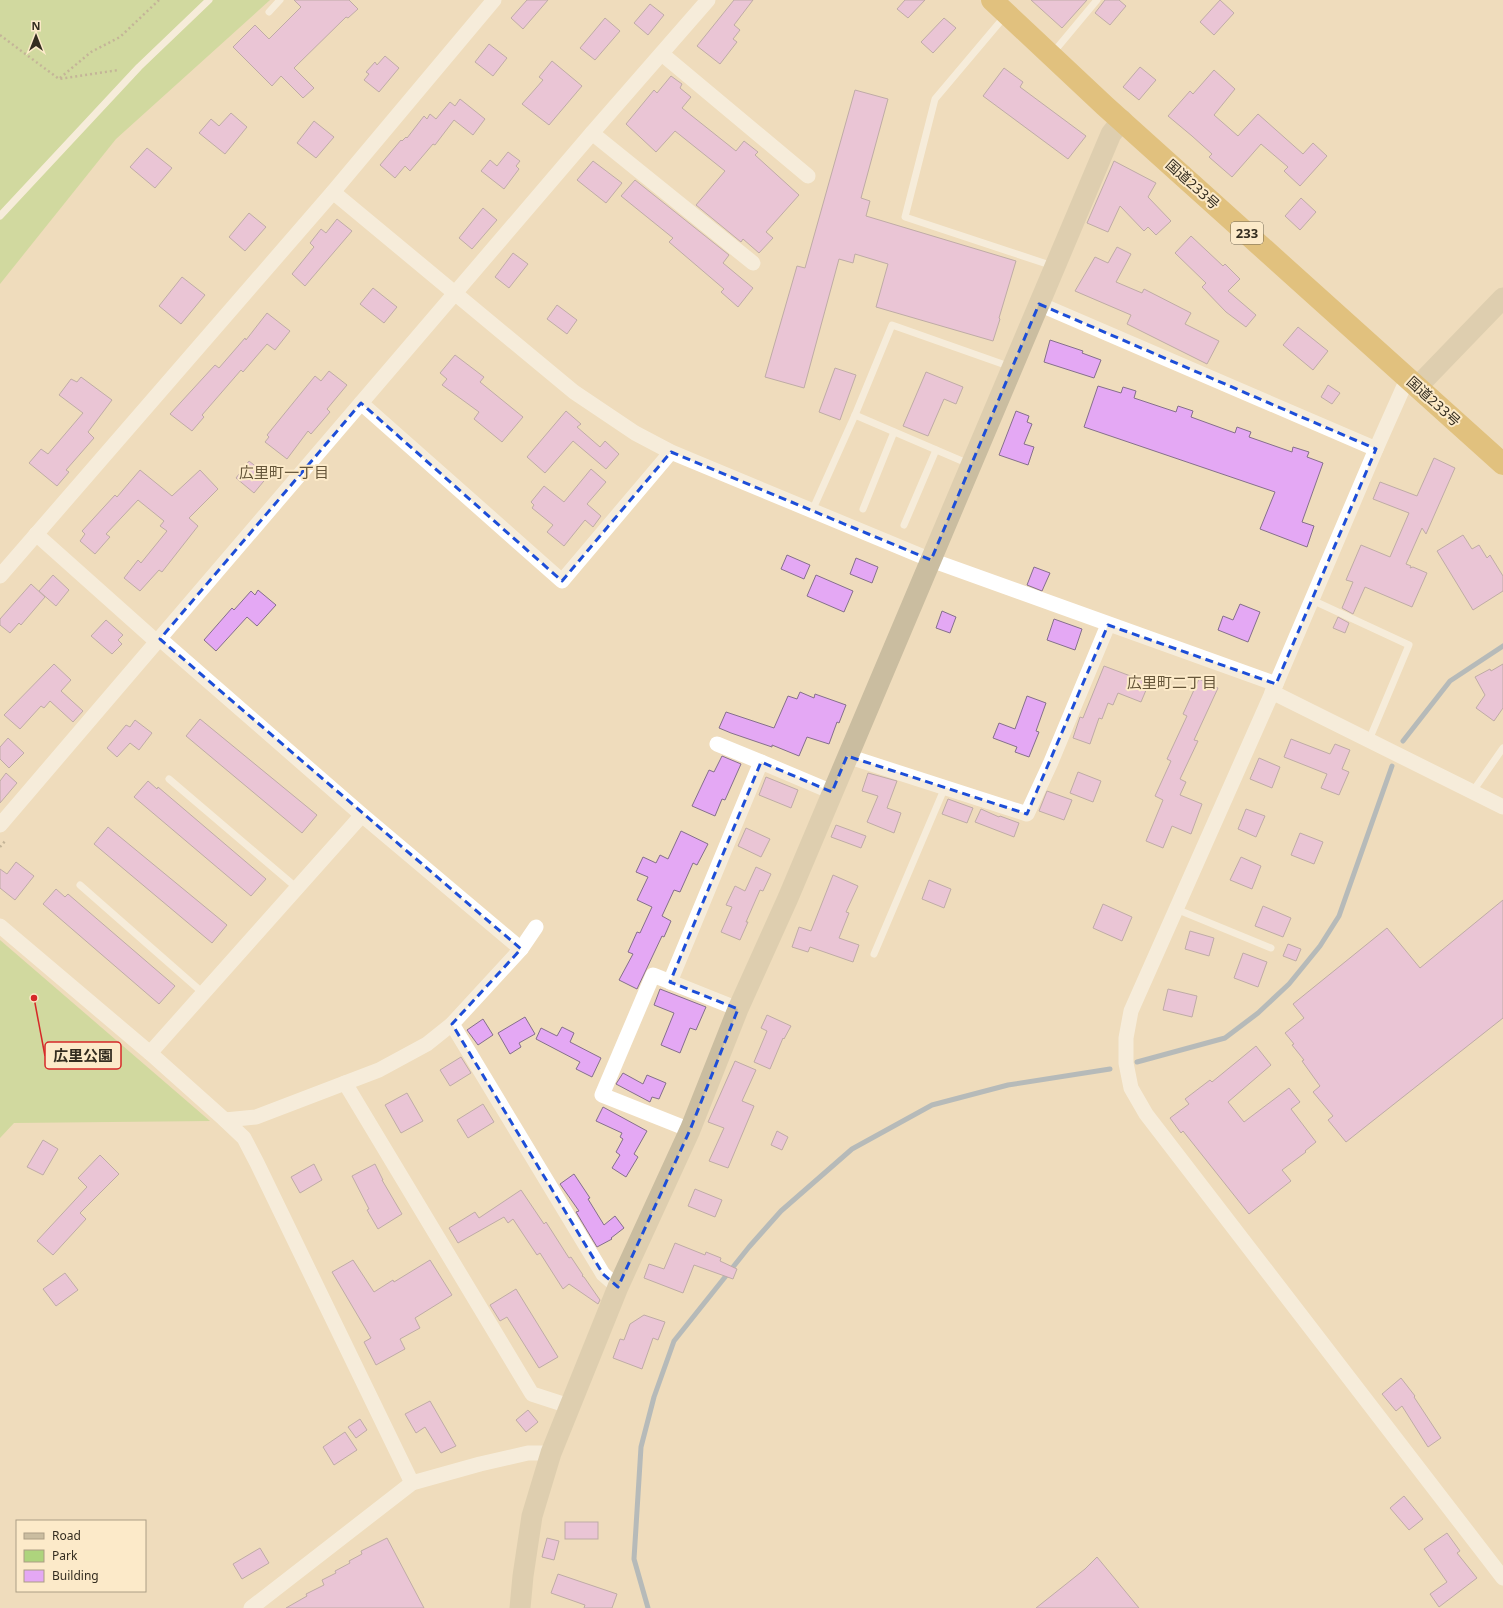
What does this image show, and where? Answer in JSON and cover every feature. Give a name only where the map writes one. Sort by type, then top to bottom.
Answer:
[{"type":"highway","name":"国道233号","points":[[999,7],[1503,464]]},
{"type":"street","points":[[0,576],[332,192],[494,0]]},
{"type":"street","points":[[0,825],[592,133],[708,0]]},
{"type":"street","points":[[662,54],[808,176]]},
{"type":"street","points":[[520,1608],[532,1516],[551,1453],[569,1406],[618,1287],[690,1130],[738,1009],[788,898],[1111,134],[1122,120]]},
{"type":"street","points":[[592,133],[753,263]]},
{"type":"street","points":[[332,192],[574,392],[635,433],[671,452],[931,560],[1274,688],[1369,740],[1503,807]]},
{"type":"street","points":[[1503,298],[1413,382],[1376,449],[1274,688],[1131,1011],[1126,1038],[1126,1063],[1131,1088],[1146,1114],[1503,1578]]},
{"type":"street","points":[[1039,304],[1376,449]]},
{"type":"street","points":[[361,404],[562,581],[671,452]]},
{"type":"street","points":[[36,534],[362,815],[521,949]]},
{"type":"street","points":[[847,756],[1027,814],[1052,762],[1108,625]]},
{"type":"street","points":[[717,744],[832,792]]},
{"type":"street","points":[[670,982],[760,762]]},
{"type":"street","points":[[150,1053],[362,815]]},
{"type":"street","points":[[0,926],[150,1053],[226,1120],[244,1138],[258,1162],[412,1483]]},
{"type":"street","points":[[226,1120],[256,1117],[380,1070],[427,1044],[452,1024],[521,949],[536,927]]},
{"type":"street","points":[[690,1130],[602,1095],[653,975],[738,1009]]},
{"type":"street","points":[[452,1024],[603,1274],[618,1287]]},
{"type":"street","points":[[345,1083],[532,1394],[569,1406]]},
{"type":"street","points":[[251,1608],[412,1483],[480,1464],[528,1453],[551,1453]]},
{"type":"lane","points":[[0,216],[139,67],[209,0]]},
{"type":"lane","points":[[268,12],[280,0]]},
{"type":"lane","points":[[1051,55],[1097,0]]},
{"type":"lane","points":[[999,7],[935,99],[905,218],[1055,266]]},
{"type":"lane","points":[[812,511],[855,415],[892,325],[1012,368]]},
{"type":"lane","points":[[855,415],[971,465]]},
{"type":"lane","points":[[863,509],[894,432]]},
{"type":"lane","points":[[904,525],[936,450]]},
{"type":"lane","points":[[1312,600],[1408,645],[1369,740]]},
{"type":"lane","points":[[1473,791],[1503,748]]},
{"type":"lane","points":[[170,779],[297,888]]},
{"type":"lane","points":[[874,954],[945,787]]},
{"type":"lane","points":[[80,885],[203,994]]},
{"type":"lane","points":[[1176,910],[1270,948]]},
{"type":"path","points":[[59,79],[90,52],[120,37],[160,0]]},
{"type":"path","points":[[0,35],[59,79],[139,67]]},
{"type":"highlighted area","points":[[1039,304],[1376,449],[1276,684],[1108,625],[1027,814],[847,756],[832,792],[761,762],[670,982],[738,1009],[690,1130],[618,1287],[603,1274],[452,1024],[521,949],[160,639],[361,403],[562,581],[671,452],[931,560]]},
{"type":"green space","points":[[0,0],[270,0],[116,139],[0,284]]},
{"type":"green space","points":[[0,940],[210,1121],[14,1123],[0,1138]]},
{"type":"building","points":[[294,0],[349,0],[358,9],[348,18],[346,17],[294,68],[314,88],[303,98],[281,76],[272,86],[233,47],[255,25],[269,39],[301,7]]},
{"type":"building","points":[[527,0],[548,0],[523,29],[511,18]]},
{"type":"building","points":[[734,0],[753,0],[734,25],[740,30],[733,39],[737,42],[720,64],[697,46]]},
{"type":"building","points":[[905,0],[925,0],[908,18],[897,9]]},
{"type":"building","points":[[1031,0],[1087,0],[1062,28]]},
{"type":"building","points":[[1105,0],[1119,0],[1126,6],[1110,25],[1095,13]]},
{"type":"building","points":[[1220,0],[1234,13],[1214,35],[1200,22]]},
{"type":"building","points":[[650,4],[664,15],[648,35],[634,23]]},
{"type":"building","points":[[605,18],[620,31],[595,60],[580,48]]},
{"type":"building","points":[[944,18],[956,28],[933,53],[921,42]]},
{"type":"building","points":[[489,44],[507,58],[493,76],[475,62]]},
{"type":"building","points":[[385,56],[399,68],[379,92],[364,80],[369,74],[366,72],[375,62],[377,65]]},
{"type":"building","points":[[552,61],[582,86],[549,125],[522,104],[543,80],[539,77]]},
{"type":"building","points":[[1140,67],[1156,80],[1139,100],[1123,87]]},
{"type":"building","points":[[1004,68],[1023,82],[1020,87],[1086,136],[1068,159],[983,96]]},
{"type":"building","points":[[1214,70],[1235,89],[1214,115],[1238,136],[1258,114],[1303,154],[1313,143],[1327,156],[1300,186],[1284,171],[1288,167],[1261,144],[1232,177],[1209,157],[1212,154],[1168,116],[1190,91],[1193,94]]},
{"type":"building","points":[[671,76],[682,84],[680,88],[691,97],[682,108],[736,151],[744,141],[758,152],[755,155],[799,195],[766,232],[773,238],[759,253],[743,239],[741,242],[696,205],[725,171],[675,131],[656,152],[626,124],[654,90],[657,93]]},
{"type":"building","points":[[855,90],[888,99],[861,198],[870,201],[866,216],[1016,261],[993,341],[876,307],[888,264],[855,254],[853,263],[839,259],[804,388],[765,377],[797,266],[805,268]]},
{"type":"building","points":[[460,99],[485,119],[473,135],[454,120],[435,145],[433,144],[410,171],[405,166],[395,178],[380,165],[401,140],[402,141],[406,137],[407,138],[424,116],[427,119],[430,114],[436,119],[450,102],[455,106]]},
{"type":"building","points":[[231,113],[247,127],[225,154],[199,133],[211,119],[219,126]]},
{"type":"building","points":[[314,121],[334,137],[316,158],[297,143]]},
{"type":"building","points":[[147,148],[172,168],[155,188],[130,167]]},
{"type":"building","points":[[508,152],[520,161],[516,166],[519,169],[504,189],[481,171],[490,160],[497,166]]},
{"type":"building","points":[[593,161],[622,183],[606,203],[577,180]]},
{"type":"building","points":[[1114,161],[1156,183],[1148,197],[1171,221],[1156,235],[1148,227],[1144,231],[1120,206],[1108,232],[1087,223]]},
{"type":"building","points":[[635,180],[729,255],[723,263],[753,288],[738,307],[721,292],[724,289],[669,242],[673,238],[621,196]]},
{"type":"building","points":[[1301,198],[1316,212],[1300,230],[1285,216]]},
{"type":"building","points":[[483,208],[497,220],[472,249],[459,238]]},
{"type":"building","points":[[249,213],[266,227],[245,251],[229,237]]},
{"type":"building","points":[[337,219],[352,231],[305,286],[292,274],[314,247],[310,243],[321,229],[326,233]]},
{"type":"building","points":[[1191,236],[1223,266],[1225,264],[1240,279],[1228,291],[1256,315],[1246,327],[1226,312],[1202,287],[1206,283],[1175,253]]},
{"type":"building","points":[[1117,247],[1131,254],[1116,282],[1142,293],[1144,289],[1191,313],[1185,324],[1219,341],[1207,364],[1127,324],[1131,315],[1075,291],[1095,257],[1108,263]]},
{"type":"building","points":[[513,253],[528,264],[509,288],[495,277]]},
{"type":"building","points":[[182,277],[205,295],[181,324],[159,306]]},
{"type":"building","points":[[373,288],[397,307],[384,323],[360,304]]},
{"type":"building","points":[[557,305],[577,320],[567,334],[547,319]]},
{"type":"building","points":[[267,313],[290,331],[275,350],[267,344],[243,372],[241,370],[202,415],[204,417],[192,431],[170,414],[215,365],[219,368],[245,338],[246,340]]},
{"type":"building","points":[[1298,327],[1328,351],[1313,370],[1283,345]]},
{"type":"building","points":[[1050,340],[1083,351],[1082,353],[1101,360],[1094,378],[1044,362]]},
{"type":"building","points":[[455,355],[484,377],[480,382],[523,417],[502,442],[474,419],[479,412],[442,385],[447,379],[440,373]]},
{"type":"building","points":[[835,368],[856,375],[840,420],[819,412]]},
{"type":"building","points":[[329,371],[347,385],[327,409],[330,412],[311,434],[308,431],[287,459],[265,442],[269,437],[267,435],[315,376],[321,381]]},
{"type":"building","points":[[926,372],[963,387],[956,404],[944,399],[928,436],[903,426]]},
{"type":"building","points":[[81,377],[112,400],[88,432],[94,438],[66,470],[69,472],[57,486],[29,463],[41,449],[48,454],[83,413],[59,395],[71,379],[77,382]]},
{"type":"building","points":[[1328,385],[1340,393],[1332,404],[1321,397]]},
{"type":"building","points":[[1098,386],[1121,393],[1123,387],[1136,391],[1134,398],[1176,412],[1178,406],[1193,411],[1191,417],[1235,433],[1237,427],[1251,432],[1249,437],[1292,452],[1293,447],[1309,452],[1307,457],[1323,463],[1302,522],[1314,526],[1307,547],[1260,529],[1275,492],[1084,427]]},
{"type":"building","points":[[566,411],[581,424],[577,427],[600,447],[605,441],[619,454],[606,469],[573,441],[545,473],[527,457]]},
{"type":"building","points":[[1016,411],[1029,416],[1027,422],[1032,424],[1024,444],[1034,447],[1028,465],[999,455]]},
{"type":"building","points":[[1434,458],[1455,468],[1426,534],[1422,528],[1406,564],[1411,566],[1410,568],[1413,567],[1427,573],[1412,607],[1365,587],[1353,614],[1342,608],[1353,582],[1346,580],[1361,545],[1390,557],[1409,513],[1373,499],[1380,482],[1417,496]]},
{"type":"building","points":[[249,461],[268,476],[254,493],[236,478]]},
{"type":"building","points":[[591,469],[606,482],[587,504],[601,516],[593,527],[585,520],[564,546],[547,532],[553,525],[532,508],[534,505],[531,502],[544,486],[564,502]]},
{"type":"building","points":[[140,470],[172,496],[200,470],[218,489],[189,518],[198,526],[162,572],[159,570],[140,591],[124,578],[138,560],[141,563],[167,531],[160,526],[164,521],[138,500],[106,534],[110,537],[95,554],[80,541],[85,534],[82,531],[115,495],[117,497]]},
{"type":"building","points":[[1463,535],[1472,549],[1479,545],[1487,558],[1490,555],[1503,576],[1503,591],[1473,610],[1437,551]]},
{"type":"building","points":[[787,555],[810,565],[804,579],[781,569]]},
{"type":"building","points":[[856,558],[878,567],[872,583],[850,574]]},
{"type":"building","points":[[1034,567],[1050,573],[1042,591],[1027,585]]},
{"type":"building","points":[[53,575],[69,590],[56,606],[39,591]]},
{"type":"building","points":[[816,575],[853,591],[844,612],[807,596]]},
{"type":"building","points":[[31,584],[45,597],[21,625],[19,623],[10,633],[0,625],[0,619]]},
{"type":"building","points":[[258,590],[276,605],[257,626],[247,617],[216,651],[204,640],[232,608],[234,610],[251,591],[255,595]]},
{"type":"building","points":[[1240,604],[1260,612],[1248,642],[1218,630],[1223,616],[1233,620]]},
{"type":"building","points":[[942,611],[956,617],[950,633],[936,628]]},
{"type":"building","points":[[1338,617],[1349,623],[1345,633],[1333,628]]},
{"type":"building","points":[[1054,619],[1082,629],[1075,650],[1047,640]]},
{"type":"building","points":[[106,620],[123,635],[118,640],[122,644],[112,654],[91,636]]},
{"type":"building","points":[[54,664],[71,680],[61,691],[83,711],[73,722],[50,701],[44,708],[41,706],[20,729],[4,715]]},
{"type":"building","points":[[1503,664],[1503,708],[1494,721],[1476,708],[1485,695],[1475,677],[1490,669],[1491,671]]},
{"type":"building","points":[[1104,666],[1149,683],[1141,702],[1118,693],[1113,705],[1108,703],[1102,719],[1099,718],[1090,744],[1073,738],[1080,717],[1083,718]]},
{"type":"building","points":[[1199,679],[1218,688],[1194,740],[1198,741],[1180,779],[1186,782],[1180,795],[1202,804],[1191,834],[1172,826],[1163,848],[1146,841],[1163,800],[1155,796],[1171,761],[1167,759],[1187,716],[1183,714]]},
{"type":"building","points":[[800,692],[814,698],[815,694],[846,705],[839,723],[837,722],[829,744],[807,737],[799,756],[772,745],[772,747],[719,728],[726,712],[774,728],[788,696],[797,699]]},
{"type":"building","points":[[1027,696],[1046,703],[1036,731],[1039,732],[1029,757],[1015,752],[1017,747],[993,738],[999,723],[1015,729]]},
{"type":"building","points":[[200,719],[317,815],[302,833],[186,736]]},
{"type":"building","points":[[135,720],[152,733],[139,750],[130,743],[117,757],[107,748],[126,725],[130,727]]},
{"type":"building","points":[[8,738],[24,753],[9,768],[0,759],[0,747]]},
{"type":"building","points":[[1291,739],[1330,754],[1335,744],[1350,750],[1342,769],[1349,772],[1339,795],[1321,788],[1327,774],[1284,757]]},
{"type":"building","points":[[722,756],[741,764],[725,800],[722,799],[715,816],[692,806],[709,770],[714,772]]},
{"type":"building","points":[[1259,758],[1280,767],[1272,788],[1250,779]]},
{"type":"building","points":[[1078,772],[1101,781],[1093,802],[1070,793]]},
{"type":"building","points":[[6,773],[17,783],[0,803],[0,781]]},
{"type":"building","points":[[868,773],[897,781],[887,808],[901,813],[894,833],[867,822],[878,796],[862,791]]},
{"type":"building","points":[[766,777],[798,790],[791,808],[759,795]]},
{"type":"building","points":[[148,781],[157,789],[158,787],[266,879],[251,896],[134,797]]},
{"type":"building","points":[[1047,791],[1072,800],[1064,820],[1039,811]]},
{"type":"building","points":[[948,799],[973,808],[967,823],[942,814]]},
{"type":"building","points":[[981,809],[999,817],[1000,816],[1019,823],[1014,837],[975,822]]},
{"type":"building","points":[[1246,809],[1265,816],[1256,837],[1238,829]]},
{"type":"building","points":[[836,825],[866,836],[861,848],[831,837]]},
{"type":"building","points":[[108,827],[227,925],[212,943],[94,844]]},
{"type":"building","points":[[746,828],[770,839],[761,857],[738,846]]},
{"type":"building","points":[[681,831],[708,844],[697,865],[693,863],[680,892],[674,890],[662,916],[671,921],[664,937],[662,936],[637,989],[619,980],[633,954],[628,952],[637,932],[640,933],[652,907],[637,900],[648,877],[636,872],[643,857],[656,863],[660,855],[668,859]]},
{"type":"building","points":[[1300,833],[1323,842],[1314,864],[1291,855]]},
{"type":"building","points":[[1241,857],[1261,866],[1252,889],[1230,880]]},
{"type":"building","points":[[16,862],[34,876],[15,900],[0,888],[0,869],[7,874]]},
{"type":"building","points":[[756,867],[771,874],[763,891],[760,890],[740,940],[721,932],[732,907],[726,905],[735,886],[745,891]]},
{"type":"building","points":[[833,875],[858,886],[846,912],[849,913],[839,938],[859,945],[853,962],[810,947],[808,952],[792,947],[799,927],[811,931]]},
{"type":"building","points":[[929,880],[951,889],[944,908],[922,899]]},
{"type":"building","points":[[56,889],[65,897],[68,894],[175,986],[159,1004],[43,904]]},
{"type":"building","points":[[1503,900],[1503,1018],[1346,1142],[1328,1120],[1333,1116],[1313,1092],[1320,1086],[1302,1061],[1304,1060],[1292,1045],[1294,1044],[1285,1033],[1304,1018],[1293,1004],[1387,928],[1420,968]]},
{"type":"building","points":[[1103,904],[1132,917],[1122,941],[1093,928]]},
{"type":"building","points":[[1263,906],[1291,918],[1283,937],[1255,926]]},
{"type":"building","points":[[1190,931],[1214,938],[1209,956],[1185,949]]},
{"type":"building","points":[[1288,944],[1301,949],[1296,961],[1283,956]]},
{"type":"building","points":[[1243,953],[1267,962],[1258,987],[1234,978]]},
{"type":"building","points":[[660,989],[706,1007],[696,1030],[690,1028],[680,1053],[661,1045],[674,1013],[654,1005]]},
{"type":"building","points":[[1168,989],[1197,996],[1192,1017],[1163,1010]]},
{"type":"building","points":[[767,1015],[791,1026],[784,1039],[783,1038],[770,1069],[754,1062],[767,1031],[761,1028]]},
{"type":"building","points":[[525,1017],[535,1034],[519,1043],[521,1047],[510,1054],[498,1033]]},
{"type":"building","points":[[483,1019],[493,1035],[478,1045],[467,1030]]},
{"type":"building","points":[[562,1027],[574,1033],[570,1042],[601,1058],[592,1077],[576,1069],[580,1062],[536,1039],[541,1028],[557,1036]]},
{"type":"building","points":[[1256,1046],[1271,1065],[1228,1102],[1244,1122],[1289,1088],[1300,1102],[1291,1109],[1316,1142],[1305,1151],[1306,1152],[1282,1170],[1291,1181],[1249,1214],[1183,1131],[1181,1133],[1170,1118],[1189,1104],[1185,1099],[1210,1080],[1212,1082]]},
{"type":"building","points":[[461,1057],[471,1073],[450,1086],[440,1070]]},
{"type":"building","points":[[735,1061],[756,1070],[742,1101],[754,1106],[728,1168],[709,1161],[724,1128],[708,1122]]},
{"type":"building","points":[[623,1073],[643,1084],[647,1075],[666,1083],[659,1099],[652,1097],[650,1102],[616,1084]]},
{"type":"building","points":[[407,1093],[423,1121],[401,1133],[385,1105]]},
{"type":"building","points":[[483,1104],[494,1122],[468,1138],[457,1120]]},
{"type":"building","points":[[603,1107],[647,1131],[634,1154],[638,1157],[626,1177],[612,1168],[620,1155],[616,1152],[623,1139],[620,1137],[622,1133],[596,1121]]},
{"type":"building","points":[[777,1131],[788,1137],[782,1150],[771,1145]]},
{"type":"building","points":[[43,1140],[58,1149],[43,1175],[27,1167]]},
{"type":"building","points":[[100,1155],[119,1174],[80,1213],[86,1219],[53,1255],[37,1241],[87,1187],[78,1178]]},
{"type":"building","points":[[314,1164],[322,1180],[300,1193],[291,1177]]},
{"type":"building","points":[[375,1164],[382,1180],[402,1214],[378,1229],[367,1210],[369,1209],[352,1176]]},
{"type":"building","points":[[574,1174],[590,1198],[588,1199],[604,1225],[615,1216],[624,1228],[611,1238],[612,1239],[597,1247],[576,1212],[579,1211],[560,1184]]},
{"type":"building","points":[[695,1189],[722,1200],[715,1217],[688,1206]]},
{"type":"building","points":[[521,1190],[544,1224],[546,1222],[569,1258],[571,1257],[583,1275],[582,1276],[600,1300],[598,1304],[569,1284],[563,1289],[540,1253],[537,1255],[513,1219],[508,1223],[504,1217],[458,1243],[449,1228],[475,1212],[479,1218]]},
{"type":"building","points":[[675,1243],[705,1255],[706,1252],[721,1258],[720,1261],[737,1269],[733,1279],[694,1265],[683,1293],[644,1278],[649,1264],[664,1269]]},
{"type":"building","points":[[353,1260],[374,1292],[393,1280],[394,1282],[430,1260],[452,1295],[415,1318],[420,1328],[400,1339],[405,1349],[376,1365],[364,1342],[371,1338],[332,1272]]},
{"type":"building","points":[[65,1273],[78,1290],[56,1306],[43,1289]]},
{"type":"building","points":[[516,1289],[558,1357],[539,1368],[507,1317],[500,1321],[490,1305]]},
{"type":"building","points":[[644,1315],[665,1322],[658,1340],[653,1338],[642,1369],[613,1358],[620,1339],[624,1340],[630,1324]]},
{"type":"building","points":[[1401,1378],[1415,1396],[1414,1397],[1441,1438],[1428,1447],[1402,1406],[1396,1411],[1382,1394]]},
{"type":"building","points":[[430,1401],[456,1446],[441,1453],[425,1427],[416,1433],[405,1414]]},
{"type":"building","points":[[528,1410],[538,1422],[526,1432],[516,1420]]},
{"type":"building","points":[[360,1419],[367,1430],[356,1438],[348,1427]]},
{"type":"building","points":[[345,1432],[357,1450],[334,1465],[323,1447]]},
{"type":"building","points":[[1404,1496],[1423,1519],[1409,1530],[1390,1508]]},
{"type":"building","points":[[565,1522],[598,1522],[598,1539],[565,1539]]},
{"type":"building","points":[[1447,1533],[1460,1551],[1457,1553],[1477,1578],[1439,1607],[1430,1594],[1447,1582],[1424,1549]]},
{"type":"building","points":[[387,1538],[424,1608],[286,1608],[307,1596],[306,1594],[324,1585],[322,1580],[336,1573],[335,1571],[350,1563],[349,1561],[362,1554],[361,1551]]},
{"type":"building","points":[[547,1538],[559,1541],[554,1560],[542,1557]]},
{"type":"building","points":[[260,1548],[269,1563],[242,1579],[233,1564]]},
{"type":"building","points":[[1097,1557],[1139,1608],[1036,1608],[1085,1569]]},
{"type":"building","points":[[558,1574],[617,1594],[612,1608],[584,1608],[585,1605],[551,1593]]},
{"type":"waterway","points":[[1403,741],[1450,681],[1503,646]]},
{"type":"waterway","points":[[1137,1062],[1225,1038],[1258,1013],[1289,984],[1320,946],[1339,916],[1392,766]]},
{"type":"waterway","points":[[648,1608],[634,1559],[641,1447],[654,1397],[674,1341],[749,1247],[781,1211],[852,1149],[932,1105],[1008,1085],[1110,1069]]},
{"type":"place","name":"広里公園","points":[[34,998]]},
{"type":"district","name":"広里町一丁目","points":[[284,472]]},
{"type":"district","name":"広里町二丁目","points":[[1172,682]]}]
